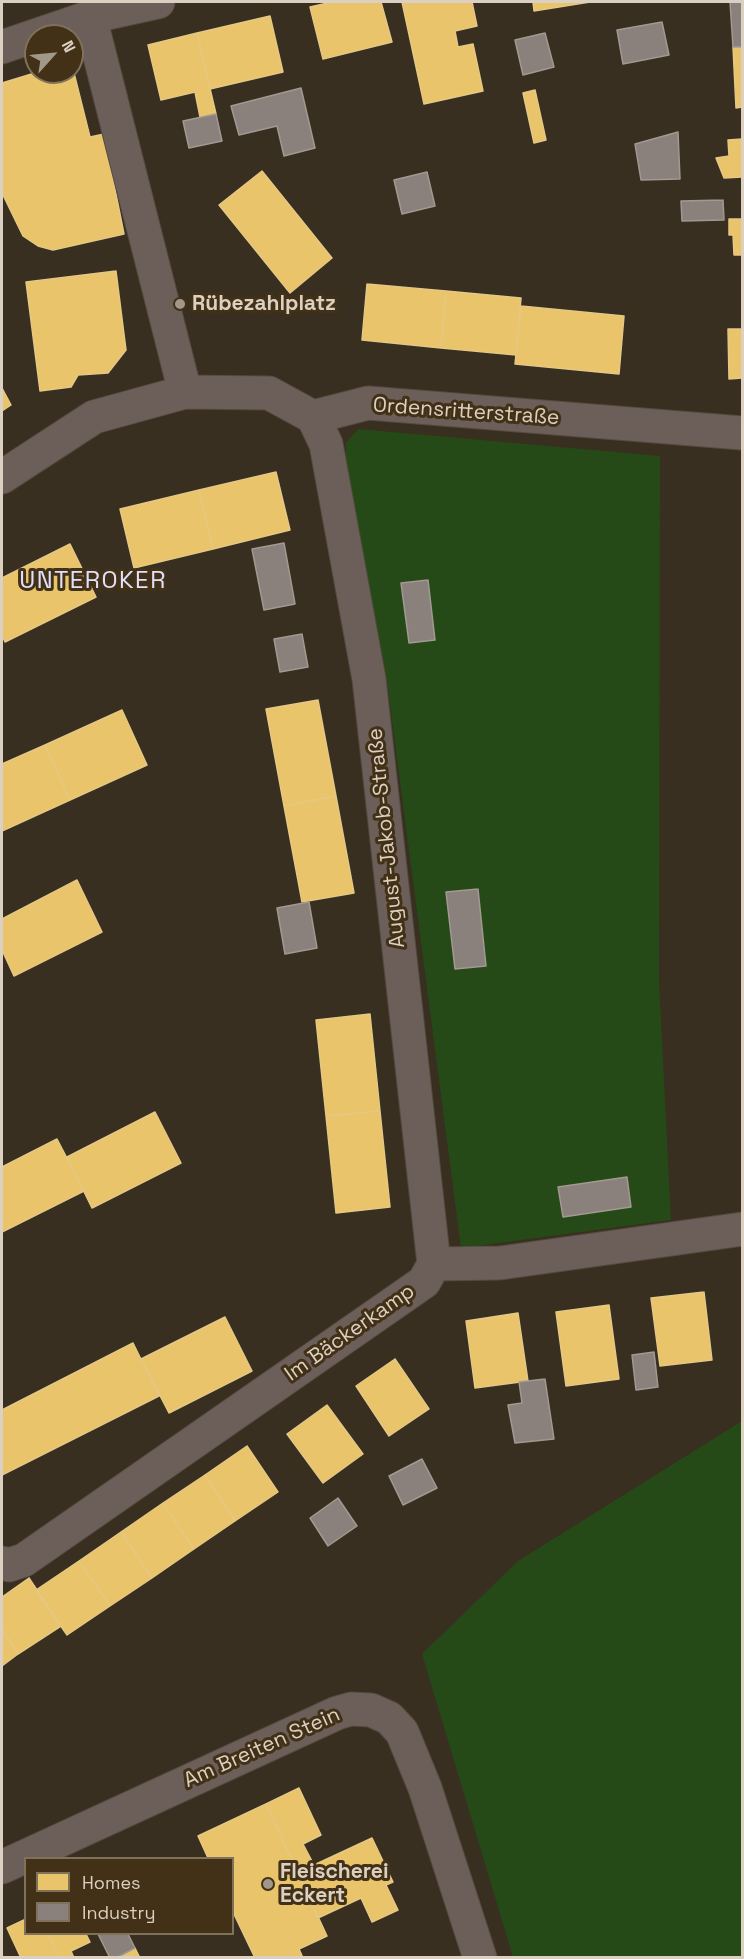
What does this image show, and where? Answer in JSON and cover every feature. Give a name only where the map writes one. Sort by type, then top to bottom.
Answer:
[{"type":"street","points":[[2,47],[90,18],[158,2]]},
{"type":"street","points":[[90,18],[185,392]]},
{"type":"street","points":[[2,477],[94,417],[185,392],[270,393],[313,417]]},
{"type":"street","name":"Ordensritterstraße","points":[[313,417],[368,403],[742,433]]},
{"type":"street","name":"August-Jakob-Straße","points":[[313,417],[326,444],[369,679],[434,1264]]},
{"type":"street","points":[[434,1264],[500,1263],[742,1229]]},
{"type":"street","name":"Im Bäckerkamp","points":[[2,1563],[9,1565],[24,1560],[424,1282],[434,1264]]},
{"type":"street","name":"Am Breiten Stein","points":[[2,1867],[337,1713],[351,1709],[371,1710],[388,1718],[402,1732],[425,1788],[480,1958]]},
{"type":"green space","points":[[358,429],[660,456],[659,980],[671,1220],[461,1248],[386,674],[346,467],[346,443]]},
{"type":"green space","points":[[742,1421],[742,1957],[513,1957],[422,1654],[518,1561]]},
{"type":"building: Homes","points":[[332,2],[381,2],[392,42],[323,59],[310,7]]},
{"type":"building: Homes","points":[[402,2],[472,2],[477,26],[455,31],[458,47],[473,44],[483,91],[424,104]]},
{"type":"building: Homes","points":[[533,2],[590,2],[534,11]]},
{"type":"building: Homes","points":[[270,16],[283,72],[210,89],[197,33]]},
{"type":"building: Homes","points":[[197,33],[216,114],[200,117],[195,92],[161,100],[148,45]]},
{"type":"building: Homes","points":[[733,47],[742,47],[742,107],[736,108]]},
{"type":"building: Homes","points":[[24,76],[24,84],[77,84],[90,137],[104,134],[124,234],[53,250],[38,246],[23,236],[2,193],[2,83]]},
{"type":"building: Homes","points":[[535,90],[546,140],[534,143],[523,93]]},
{"type":"building: Homes","points":[[742,139],[742,177],[724,178],[716,158],[729,156],[728,140]]},
{"type":"building: Homes","points":[[262,171],[332,258],[290,293],[219,205]]},
{"type":"building: Homes","points":[[729,219],[742,219],[742,255],[734,255],[733,235],[729,235]]},
{"type":"building: Homes","points":[[116,271],[126,350],[108,373],[78,375],[71,387],[40,391],[26,282]]},
{"type":"building: Homes","points":[[367,284],[446,291],[441,348],[362,340]]},
{"type":"building: Homes","points":[[446,291],[521,298],[516,355],[441,348]]},
{"type":"building: Homes","points":[[521,306],[624,316],[619,374],[515,364]]},
{"type":"building: Homes","points":[[728,329],[742,329],[742,378],[729,379]]},
{"type":"building: Homes","points":[[2,388],[11,405],[2,411]]},
{"type":"building: Homes","points":[[276,472],[290,530],[213,549],[199,490]]},
{"type":"building: Homes","points":[[199,490],[213,549],[134,568],[120,509]]},
{"type":"building: Homes","points":[[70,544],[96,597],[5,642],[2,635],[2,578]]},
{"type":"building: Homes","points":[[318,700],[336,796],[284,806],[266,709]]},
{"type":"building: Homes","points":[[122,710],[147,765],[70,800],[45,745]]},
{"type":"building: Homes","points":[[45,745],[70,800],[2,831],[2,764]]},
{"type":"building: Homes","points":[[336,796],[354,893],[302,902],[284,806]]},
{"type":"building: Homes","points":[[77,880],[102,932],[14,976],[2,950],[2,919]]},
{"type":"building: Homes","points":[[370,1014],[380,1111],[326,1116],[316,1020]]},
{"type":"building: Homes","points":[[380,1111],[390,1207],[336,1213],[326,1116]]},
{"type":"building: Homes","points":[[155,1112],[181,1163],[92,1208],[67,1157]]},
{"type":"building: Homes","points":[[57,1139],[84,1191],[2,1232],[2,1167]]},
{"type":"building: Homes","points":[[704,1292],[712,1360],[660,1366],[651,1298]]},
{"type":"building: Homes","points":[[609,1305],[619,1379],[566,1386],[556,1312]]},
{"type":"building: Homes","points":[[518,1313],[528,1381],[475,1388],[466,1321]]},
{"type":"building: Homes","points":[[225,1317],[252,1371],[169,1413],[141,1359]]},
{"type":"building: Homes","points":[[133,1343],[159,1396],[2,1475],[2,1410]]},
{"type":"building: Homes","points":[[395,1359],[429,1409],[389,1436],[356,1386]]},
{"type":"building: Homes","points":[[327,1405],[363,1454],[323,1483],[287,1434]]},
{"type":"building: Homes","points":[[247,1446],[278,1492],[235,1521],[205,1475]]},
{"type":"building: Homes","points":[[205,1475],[235,1521],[194,1549],[163,1503]]},
{"type":"building: Homes","points":[[163,1503],[194,1549],[152,1578],[121,1532]]},
{"type":"building: Homes","points":[[121,1532],[152,1578],[110,1606],[79,1561]]},
{"type":"building: Homes","points":[[79,1561],[110,1606],[67,1635],[36,1590]]},
{"type":"building: Homes","points":[[29,1578],[61,1626],[18,1654],[2,1629],[2,1597]]},
{"type":"building: Homes","points":[[2,1629],[18,1654],[2,1666]]},
{"type":"building: Homes","points":[[299,1788],[321,1835],[303,1844],[314,1865],[372,1838],[393,1882],[386,1885],[398,1910],[372,1922],[361,1898],[318,1918],[266,1804]]},
{"type":"building: Homes","name":"Fleischerei Eckert","points":[[266,1804],[327,1936],[299,1949],[303,1958],[255,1958],[234,1914],[234,1857],[208,1857],[198,1836]]},
{"type":"building: Homes","points":[[24,1920],[24,1935],[48,1935],[60,1958],[21,1958],[7,1928]]},
{"type":"building: Homes","points":[[48,1935],[86,1935],[90,1942],[71,1951],[74,1958],[60,1958]]},
{"type":"building: Homes","points":[[135,1948],[140,1958],[116,1958]]},
{"type":"building: Industry","points":[[730,2],[742,2],[742,47],[733,47]]},
{"type":"building: Industry","points":[[662,22],[669,55],[623,64],[617,30]]},
{"type":"building: Industry","points":[[545,33],[554,67],[523,75],[515,40]]},
{"type":"building: Industry","points":[[301,88],[315,148],[284,156],[277,126],[239,135],[231,106]]},
{"type":"building: Industry","points":[[216,114],[222,141],[189,148],[183,121]]},
{"type":"building: Industry","points":[[678,132],[680,179],[641,180],[635,144]]},
{"type":"building: Industry","points":[[427,172],[435,206],[402,214],[394,180]]},
{"type":"building: Industry","points":[[723,200],[724,220],[682,221],[681,201]]},
{"type":"building: Industry","points":[[284,543],[295,604],[264,610],[252,549]]},
{"type":"building: Industry","points":[[428,580],[435,640],[409,643],[401,583]]},
{"type":"building: Industry","points":[[302,634],[308,667],[280,672],[274,639]]},
{"type":"building: Industry","points":[[478,889],[486,966],[455,969],[446,892]]},
{"type":"building: Industry","points":[[309,902],[317,948],[285,954],[277,908]]},
{"type":"building: Industry","points":[[627,1177],[631,1207],[563,1217],[558,1187]]},
{"type":"building: Industry","points":[[654,1352],[658,1387],[636,1390],[632,1355]]},
{"type":"building: Industry","points":[[545,1379],[554,1439],[515,1443],[508,1405],[522,1403],[519,1382]]},
{"type":"building: Industry","points":[[422,1459],[437,1488],[403,1505],[389,1476]]},
{"type":"building: Industry","points":[[338,1498],[357,1526],[328,1546],[310,1518]]},
{"type":"building: Industry","points":[[98,1935],[128,1935],[135,1948],[116,1958],[110,1958]]},
{"type":"place","name":"Rübezahlplatz","points":[[180,304]]},
{"type":"place","name":"Fleischerei Eckert","points":[[268,1884]]},
{"type":"district","name":"UNTEROKER","points":[[93,581]]}]
